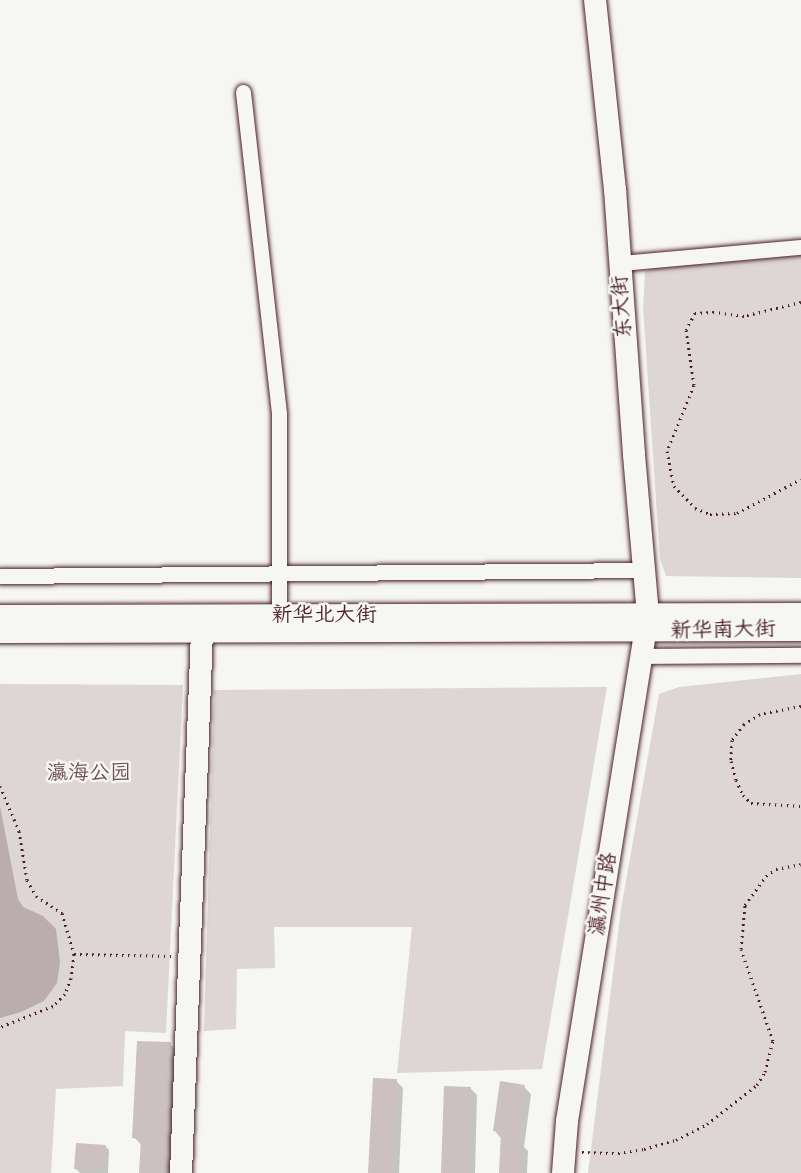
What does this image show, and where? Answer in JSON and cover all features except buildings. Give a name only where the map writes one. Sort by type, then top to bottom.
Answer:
[{"type":"main road","name":"东大街","points":[[595,0],[620,263],[647,623]]},
{"type":"main road","name":"新华南大街","points":[[647,623],[801,614]]},
{"type":"main road","name":"新华北大街","points":[[0,616],[279,616],[647,623]]},
{"type":"main road","name":"新华南大街","points":[[647,623],[801,630]]},
{"type":"main road","name":"新华北大街","points":[[0,632],[202,632],[647,623]]},
{"type":"main road","name":"瀛州中路","points":[[564,1162],[567,1121],[647,623]]},
{"type":"main road","points":[[181,1173],[202,632]]},
{"type":"street","points":[[243,92],[279,414],[279,616]]},
{"type":"street","points":[[620,263],[801,247]]},
{"type":"street","points":[[0,576],[644,570]]},
{"type":"street","points":[[642,656],[801,655]]},
{"type":"path","points":[[801,302],[744,316],[714,312],[695,313],[686,330],[694,385],[667,451],[674,486],[695,508],[710,514],[737,513],[801,479]]},
{"type":"path","points":[[801,706],[760,714],[744,724],[732,740],[731,761],[743,795],[751,803],[801,806]]},
{"type":"path","points":[[0,786],[19,831],[27,880],[36,896],[62,913],[74,954],[71,978],[65,994],[53,1006],[0,1027]]},
{"type":"path","points":[[564,1162],[676,1140],[707,1124],[757,1085],[765,1072],[773,1041],[741,950],[745,905],[766,876],[776,869],[801,864]]},
{"type":"path","points":[[74,954],[189,956]]},
{"type":"green space","points":[[801,253],[801,578],[666,576],[660,559],[643,307],[645,272],[652,268]]},
{"type":"green space","points":[[801,674],[801,1173],[588,1173],[621,909],[659,694],[679,687]]},
{"type":"green space","name":"瀛海公园","points":[[0,684],[183,685],[166,1033],[125,1031],[123,1086],[56,1089],[51,1173],[0,1173]]},
{"type":"green space","points":[[607,687],[542,1069],[397,1073],[412,927],[274,927],[275,968],[237,969],[236,1029],[204,1031],[214,690]]},
{"type":"shaded area","points":[[0,806],[18,899],[23,907],[43,916],[56,929],[60,962],[57,983],[44,1001],[21,1012],[0,1018]]}]
